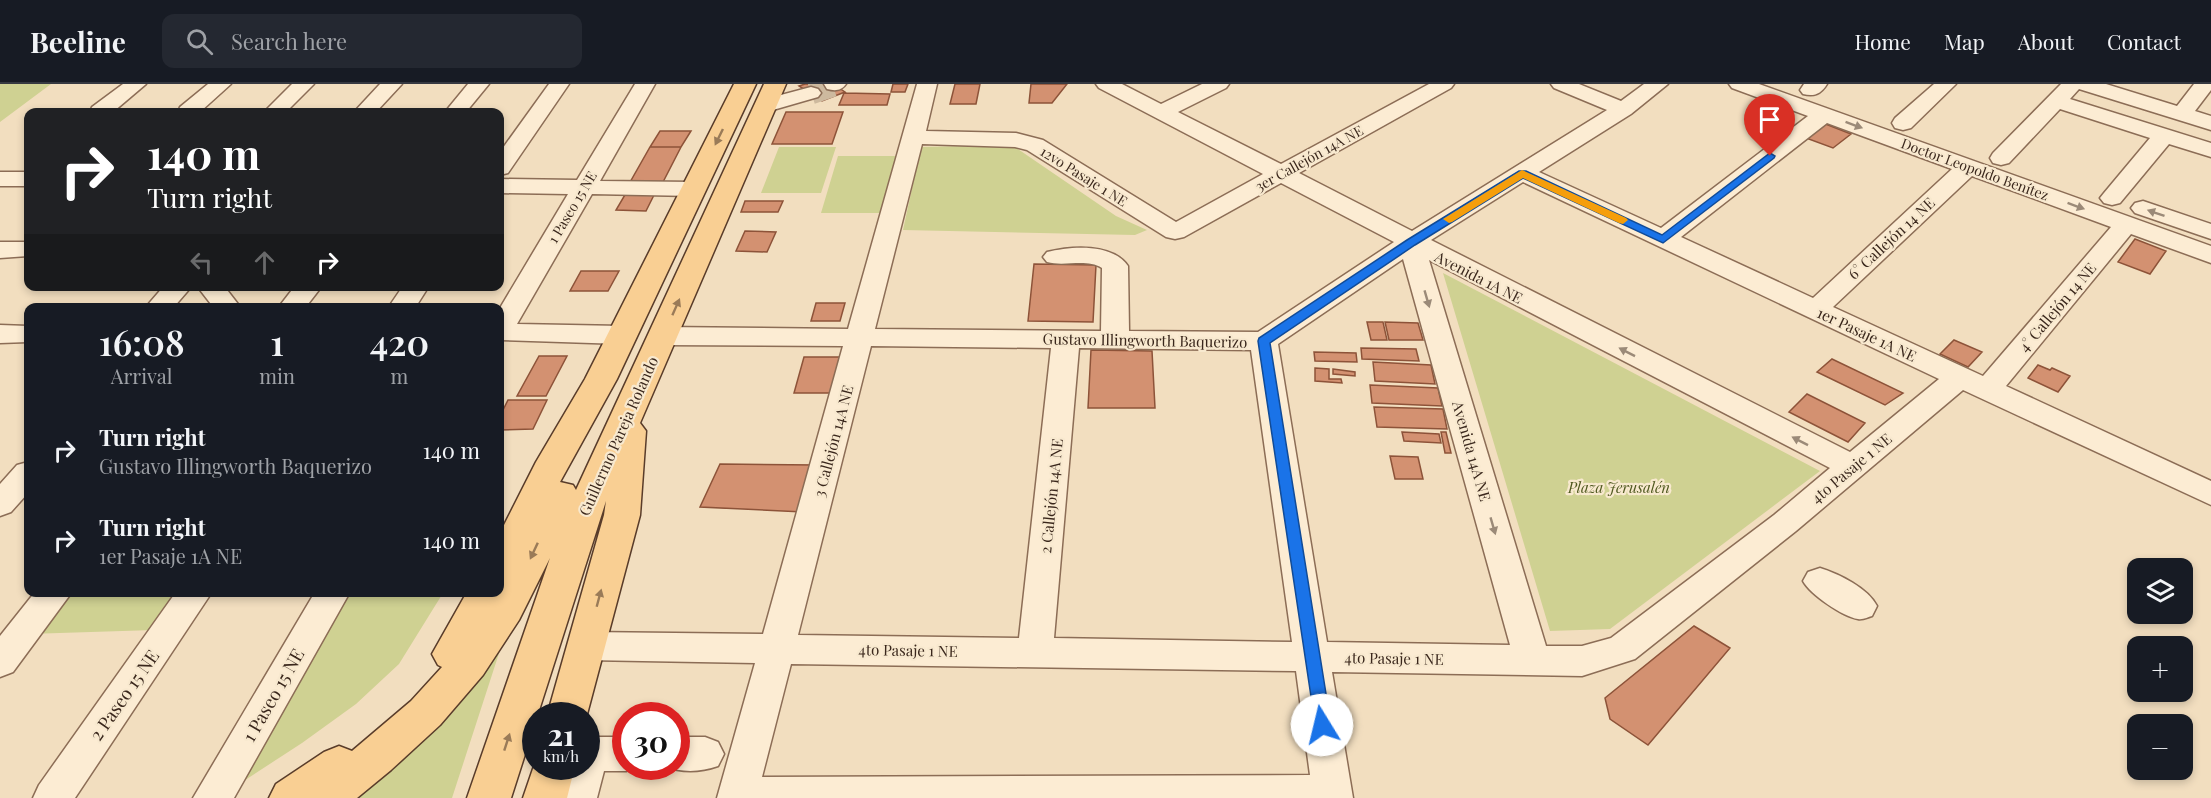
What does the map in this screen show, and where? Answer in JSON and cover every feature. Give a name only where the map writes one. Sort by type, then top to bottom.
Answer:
[{"type":"main road","points":[[504,558],[553,462],[601,379],[745,84]]},
{"type":"main road","name":"Guillermo Pareja Rolando","points":[[489,798],[582,516],[771,95]]},
{"type":"main road","points":[[324,798],[369,765],[417,722],[450,687],[506,610],[575,462],[601,379]]},
{"type":"main road","points":[[571,702],[622,515],[628,440],[643,379]]},
{"type":"main road","points":[[291,798],[369,743],[410,705],[442,668],[484,597]]},
{"type":"main road","points":[[545,798],[550,780]]},
{"type":"street","points":[[105,108],[136,84]]},
{"type":"street","points":[[193,108],[221,84]]},
{"type":"street","points":[[278,108],[304,84]]},
{"type":"street","points":[[368,108],[392,84]]},
{"type":"street","points":[[458,108],[479,84]]},
{"type":"street","points":[[504,162],[559,84]]},
{"type":"street","name":"1 Paseo 15 NE","points":[[504,324],[645,84]]},
{"type":"street","name":"3 Callejón 14A NE","points":[[738,797],[927,84]]},
{"type":"street","name":"Avenida 1A NE","points":[[1106,84],[1411,243],[1853,467]]},
{"type":"street","points":[[1161,112],[1218,84]]},
{"type":"street","name":"3er Callejón 14A NE","points":[[1175,232],[1444,84]]},
{"type":"street","points":[[1561,84],[1623,109]]},
{"type":"street","name":"Gustavo Illingworth Baquerizo","points":[[662,336],[1264,341],[1411,243],[1659,84]]},
{"type":"street","name":"Doctor Leopoldo Benítez","points":[[1739,84],[2211,255]]},
{"type":"street","points":[[1903,123],[1946,84]]},
{"type":"street","points":[[2001,158],[2072,84]]},
{"type":"street","points":[[2084,84],[2211,123]]},
{"type":"street","points":[[2181,114],[2205,84]]},
{"type":"street","name":"Doctor Leopoldo Benítez","points":[[1806,86],[1903,123],[2211,232]]},
{"type":"street","points":[[771,95],[811,93]]},
{"type":"street","points":[[2056,101],[2211,150]]},
{"type":"street","points":[[1663,239],[1824,115]]},
{"type":"street","points":[[2112,198],[2164,135]]},
{"type":"street","name":"12vo Pasaje 1 NE","points":[[915,136],[1016,140],[1035,145],[1175,232]]},
{"type":"street","name":"6° Callejón 14 NE","points":[[1815,310],[1968,167]]},
{"type":"street","name":"1er Pasaje 1A NE","points":[[1522,173],[1973,383],[2206,482]]},
{"type":"street","points":[[504,186],[693,189]]},
{"type":"street","name":"4° Callejón 14 NE","points":[[1973,383],[2127,224]]},
{"type":"street","name":"Avenida 14A NE","points":[[1411,243],[1532,659]]},
{"type":"street","points":[[0,249],[24,249]]},
{"type":"street","points":[[1056,257],[1102,257],[1113,263],[1115,266],[1116,339]]},
{"type":"street","points":[[164,303],[174,291]]},
{"type":"street","points":[[214,291],[224,303]]},
{"type":"street","points":[[295,303],[305,291]]},
{"type":"street","points":[[504,331],[622,335]]},
{"type":"street","points":[[0,334],[24,334]]},
{"type":"street","name":"2 Callejón 14A NE","points":[[1035,652],[1066,339]]},
{"type":"street","points":[[738,797],[1333,796],[1264,341]]},
{"type":"street","name":"4to Pasaje 1 NE","points":[[586,646],[1582,661],[1622,649],[1785,523],[1853,467],[1973,383]]},
{"type":"street","points":[[0,504],[24,477]]},
{"type":"street","points":[[1820,581],[1860,606]]},
{"type":"street","points":[[0,662],[50,597]]},
{"type":"street","name":"2 Paseo 15 NE","points":[[53,798],[192,597]]},
{"type":"street","name":"1 Paseo 15 NE","points":[[213,798],[330,597]]},
{"type":"street","points":[[577,798],[582,780]]},
{"type":"green space","points":[[0,84],[51,84],[0,122]]},
{"type":"green space","points":[[1012,145],[1116,216],[1147,230],[1135,235],[903,230],[921,147]]},
{"type":"green space","points":[[779,147],[836,147],[821,193],[761,193]]},
{"type":"green space","points":[[838,156],[898,156],[885,213],[821,213]]},
{"type":"green space","name":"Plaza Jerusalén","points":[[1443,273],[1820,471],[1610,629],[1550,631]]},
{"type":"green space","points":[[58,597],[180,597],[154,630],[28,634]]},
{"type":"green space","points":[[340,597],[441,597],[399,664],[356,704],[302,743],[219,797]]},
{"type":"green space","points":[[502,644],[452,798],[357,798],[387,775],[453,712]]},
{"type":"building","points":[[833,84],[845,92],[822,101],[799,86]]},
{"type":"building","points":[[893,84],[908,84],[905,92],[891,92]]},
{"type":"building","points":[[955,84],[980,84],[976,104],[950,104]]},
{"type":"building","points":[[1031,84],[1067,84],[1052,103],[1029,103]]},
{"type":"building","points":[[844,93],[890,94],[887,105],[839,105]]},
{"type":"building","points":[[786,112],[843,112],[832,144],[772,144]]},
{"type":"building","points":[[1823,123],[1851,134],[1833,148],[1806,138]]},
{"type":"building","points":[[660,131],[691,131],[681,147],[650,147]]},
{"type":"building","points":[[650,147],[681,147],[662,184],[629,184]]},
{"type":"building","points":[[626,193],[655,193],[646,211],[616,210]]},
{"type":"building","points":[[745,201],[783,201],[778,212],[741,212]]},
{"type":"building","points":[[745,231],[776,232],[767,252],[736,251]]},
{"type":"building","points":[[2135,239],[2166,251],[2150,274],[2118,262]]},
{"type":"building","points":[[1034,264],[1096,265],[1093,322],[1028,321]]},
{"type":"building","points":[[581,271],[619,271],[608,291],[570,291]]},
{"type":"building","points":[[816,303],[845,303],[840,321],[811,321]]},
{"type":"building","points":[[1367,322],[1383,322],[1387,340],[1371,340]]},
{"type":"building","points":[[1385,322],[1418,323],[1423,340],[1389,340]]},
{"type":"building","points":[[1954,340],[1982,352],[1968,367],[1940,354]]},
{"type":"building","points":[[1361,348],[1416,349],[1419,361],[1362,359]]},
{"type":"building","points":[[1091,350],[1152,351],[1155,408],[1088,408]]},
{"type":"building","points":[[1314,352],[1356,353],[1357,362],[1315,361]]},
{"type":"building","points":[[539,356],[567,356],[546,396],[517,396]]},
{"type":"building","points":[[804,357],[840,357],[831,393],[794,393]]},
{"type":"building","points":[[1832,359],[1903,393],[1885,405],[1817,372]]},
{"type":"building","points":[[1373,362],[1431,365],[1435,384],[1375,381]]},
{"type":"building","points":[[2038,365],[2070,376],[2058,392],[2028,378]]},
{"type":"building","points":[[1315,368],[1329,369],[1329,379],[1341,379],[1342,383],[1315,381]]},
{"type":"building","points":[[1333,369],[1355,372],[1355,376],[1333,374]]},
{"type":"building","points":[[1370,385],[1438,388],[1442,406],[1372,403]]},
{"type":"building","points":[[1807,394],[1865,423],[1848,442],[1789,412]]},
{"type":"building","points":[[508,400],[547,400],[533,429],[504,430],[504,408]]},
{"type":"building","points":[[1374,407],[1443,409],[1447,429],[1377,427]]},
{"type":"building","points":[[1402,432],[1439,434],[1441,443],[1404,441]]},
{"type":"building","points":[[1441,432],[1446,432],[1451,453],[1445,453]]},
{"type":"building","points":[[1390,456],[1418,457],[1423,479],[1395,479]]},
{"type":"building","points":[[720,464],[817,465],[803,512],[700,507]]},
{"type":"building","points":[[1694,626],[1730,648],[1648,745],[1610,719],[1605,698]]},
{"type":"tunnel","points":[[811,93],[834,85]]},
{"type":"slow traffic","points":[[1449,219],[1522,173],[1623,220]]},
{"type":"route","points":[[1322,725],[1264,341],[1411,243],[1522,173],[1663,239],[1770,156]]}]
